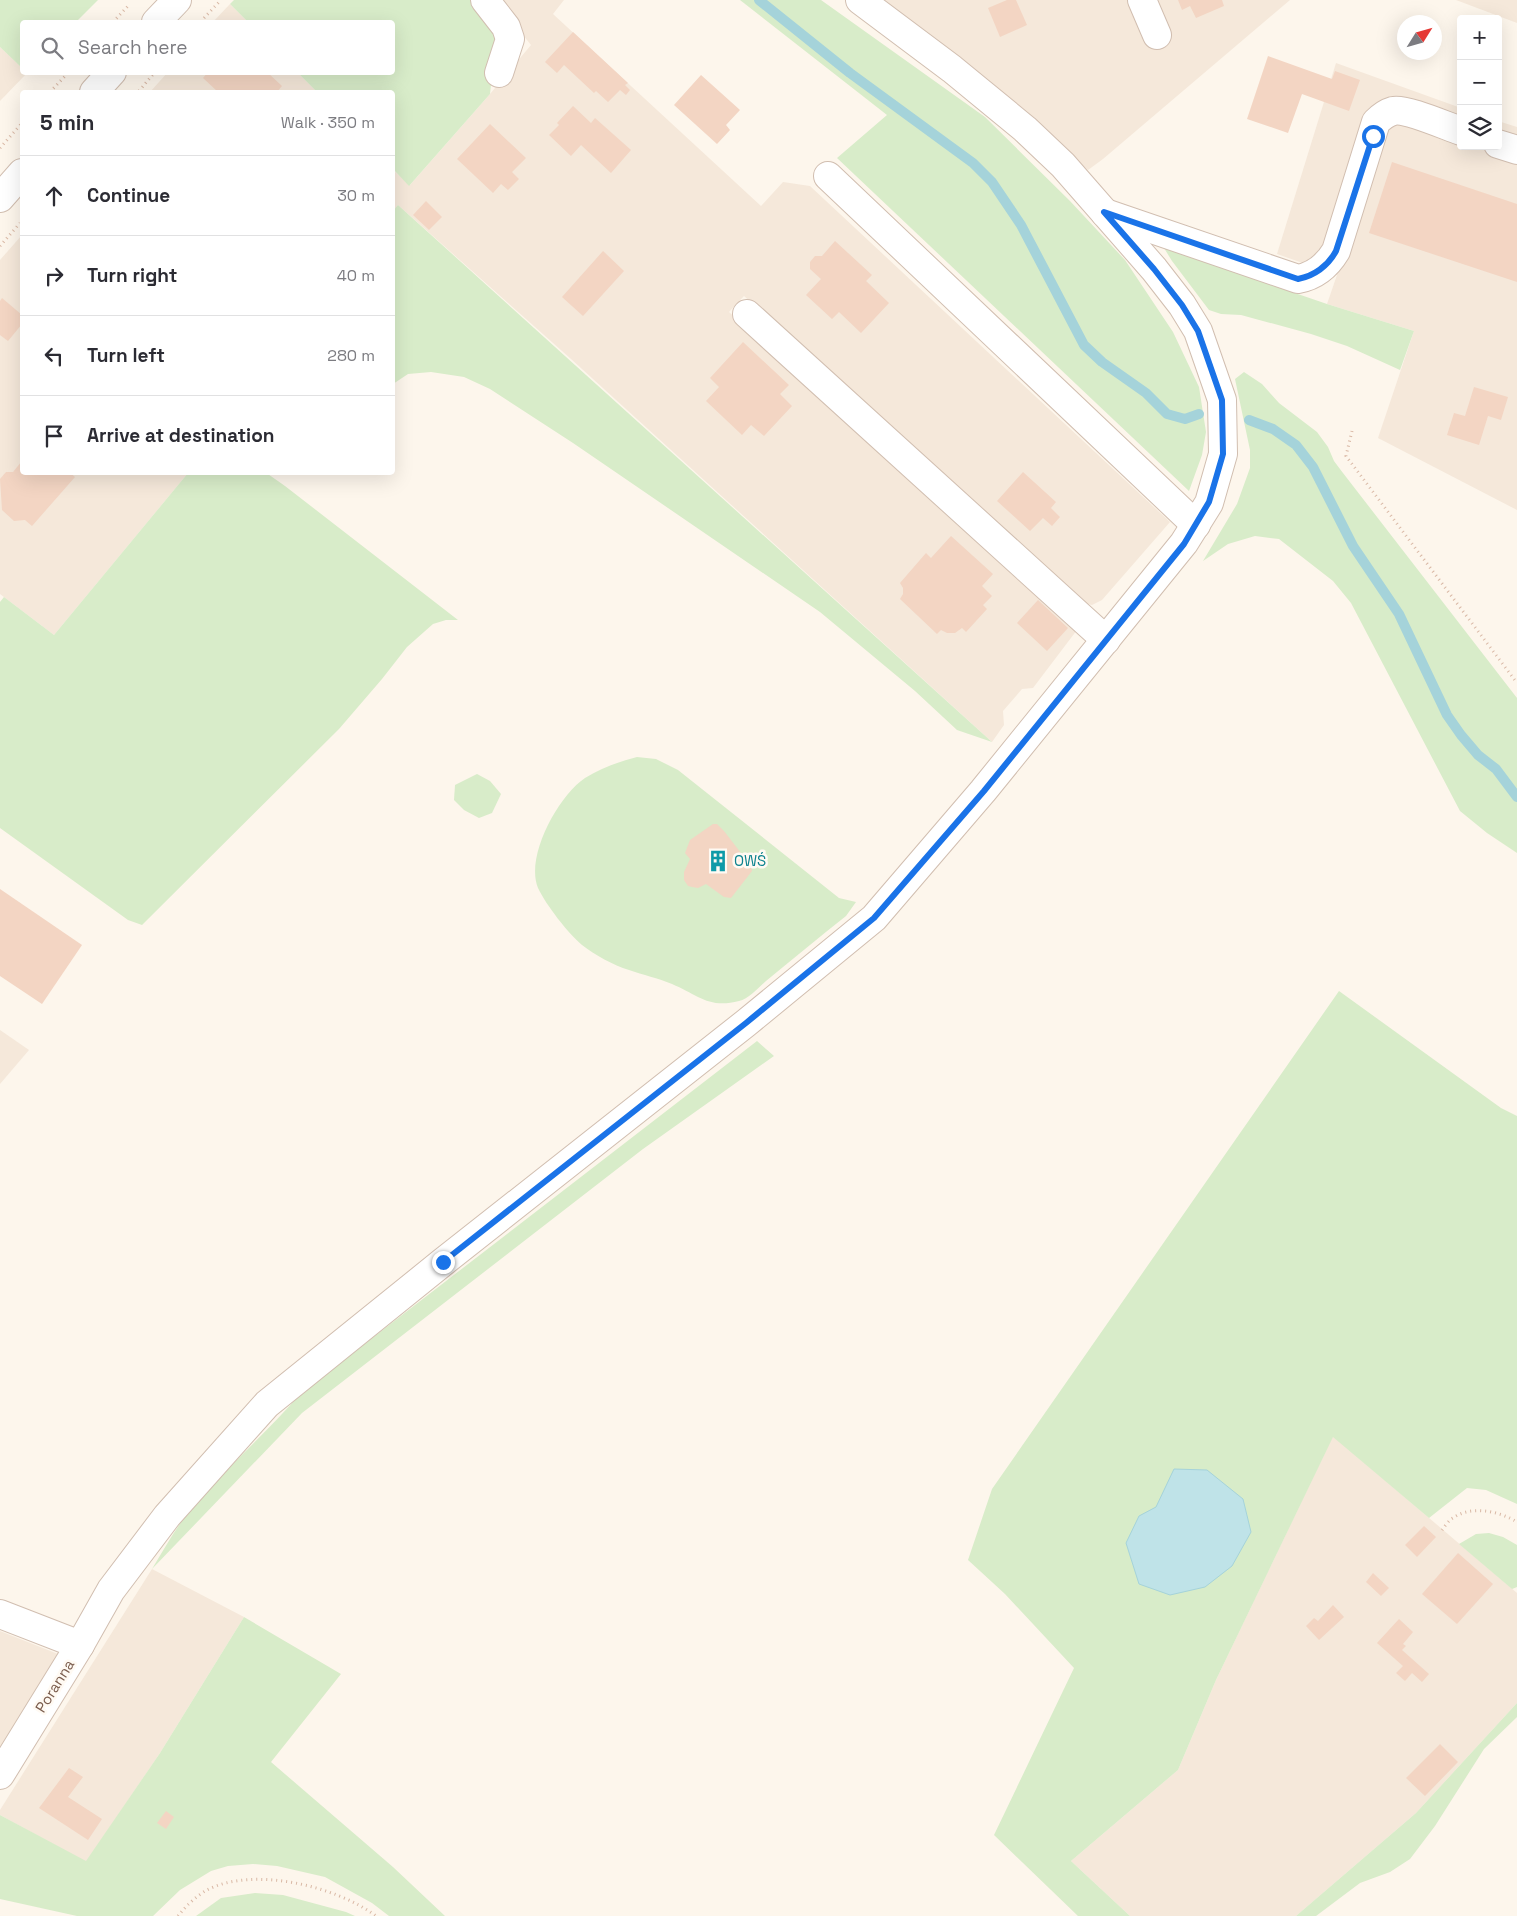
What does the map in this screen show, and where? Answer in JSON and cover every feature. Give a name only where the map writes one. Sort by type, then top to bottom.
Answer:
[{"type":"street","points":[[158,20],[177,0]]},
{"type":"street","points":[[485,0],[506,27],[510,39],[499,73]]},
{"type":"street","points":[[80,1645],[111,1590],[167,1516],[267,1404],[443,1262],[746,1023],[874,918],[984,791],[1184,544],[1209,502],[1223,454],[1222,400],[1198,331],[1182,305],[1154,269],[1063,165],[1025,129],[952,69],[860,0]]},
{"type":"street","points":[[1142,0],[1157,35]]},
{"type":"street","points":[[96,90],[109,75]]},
{"type":"street","points":[[1104,212],[1298,279],[1307,278],[1330,262],[1336,251],[1376,122],[1384,115],[1394,111],[1408,112],[1457,130]]},
{"type":"street","points":[[1502,145],[1517,150]]},
{"type":"street","points":[[0,198],[20,174]]},
{"type":"street","points":[[828,176],[1196,524]]},
{"type":"street","points":[[747,314],[1106,640]]},
{"type":"street","name":"Poranna","points":[[0,1614],[80,1645],[0,1775]]},
{"type":"path","points":[[115,20],[133,0]]},
{"type":"path","points":[[202,20],[221,0]]},
{"type":"path","points":[[52,90],[65,75]]},
{"type":"path","points":[[139,90],[152,75]]},
{"type":"path","points":[[0,148],[20,125]]},
{"type":"path","points":[[0,246],[20,223]]},
{"type":"path","points":[[1352,431],[1346,456],[1517,683]]},
{"type":"path","points":[[1442,1530],[1452,1518],[1463,1513],[1488,1511],[1510,1517],[1517,1522]]},
{"type":"path","points":[[178,1916],[185,1907],[206,1891],[225,1883],[252,1880],[287,1882],[318,1888],[345,1898],[376,1916]]},
{"type":"shaded area","points":[[495,0],[564,0],[553,14],[761,206],[783,182],[810,186],[1170,522],[1102,600],[1092,605],[1075,601],[744,296],[729,312],[1077,630],[1033,688],[1022,689],[1003,711],[1004,725],[992,742],[571,359],[398,205],[395,209],[395,172],[410,185],[531,45]]},
{"type":"shaded area","points":[[877,0],[1290,0],[1088,170]]},
{"type":"shaded area","points":[[1456,0],[1517,0],[1517,23],[1502,17],[1502,15],[1496,15]]},
{"type":"shaded area","points":[[230,4],[246,20],[215,20]]},
{"type":"shaded area","points":[[0,47],[20,66],[20,75],[25,75],[0,101]]},
{"type":"shaded area","points":[[1336,63],[1457,107],[1457,150],[1502,150],[1502,122],[1517,127],[1517,510],[1378,438],[1414,331],[1327,304],[1337,275],[1277,254]]},
{"type":"shaded area","points":[[165,75],[300,75],[315,90],[152,90]]},
{"type":"shaded area","points":[[20,237],[20,475],[186,475],[54,635],[0,594],[0,260]]},
{"type":"shaded area","points":[[0,1030],[29,1050],[0,1084]]},
{"type":"shaded area","points":[[1333,1436],[1517,1593],[1517,1703],[1416,1813],[1296,1916],[1130,1916],[1071,1861],[1178,1770],[1216,1680]]},
{"type":"shaded area","points":[[152,1569],[244,1617],[160,1753],[86,1862],[0,1815],[0,1810]]},
{"type":"shaded area","points":[[0,1631],[58,1654],[0,1748]]},
{"type":"green space","points":[[0,0],[98,0],[78,20],[20,20],[20,66],[0,47]]},
{"type":"green space","points":[[234,0],[473,0],[497,30],[490,94],[409,186],[395,171],[395,90],[315,90],[300,75],[395,75],[395,20],[246,20],[230,4]]},
{"type":"green space","points":[[740,0],[821,0],[985,117],[1070,201],[1125,260],[1173,332],[1199,387],[1206,432],[1202,455],[1189,491],[837,158],[887,115]]},
{"type":"green space","points":[[398,205],[992,742],[957,730],[915,691],[820,612],[573,443],[490,389],[464,377],[431,372],[408,374],[395,383],[395,208]]},
{"type":"green space","points":[[1164,248],[1327,304],[1414,331],[1400,370],[1347,346],[1311,334],[1241,315],[1221,314],[1209,310]]},
{"type":"green space","points":[[1244,372],[1262,384],[1279,403],[1317,432],[1343,473],[1517,698],[1517,853],[1487,833],[1460,811],[1351,603],[1333,581],[1279,539],[1255,536],[1228,544],[1203,561],[1237,504],[1250,468],[1250,450],[1235,379]]},
{"type":"green space","points":[[186,475],[269,475],[458,620],[446,620],[433,624],[407,647],[339,729],[142,925],[128,920],[0,828],[0,602],[4,597],[54,635]]},
{"type":"green space","points":[[637,757],[656,759],[678,770],[839,898],[856,902],[846,916],[743,1000],[720,1003],[704,1000],[667,982],[623,968],[604,959],[582,945],[570,933],[538,888],[535,875],[540,844],[546,828],[564,798],[591,774]]},
{"type":"green space","points":[[477,774],[490,781],[501,794],[492,813],[479,818],[464,810],[454,800],[455,785]]},
{"type":"green space","points":[[1339,991],[1501,1108],[1517,1116],[1517,1504],[1486,1490],[1467,1488],[1429,1518],[1333,1437],[1216,1680],[1178,1770],[1071,1861],[1130,1916],[1078,1916],[994,1835],[1074,1668],[1005,1594],[968,1560],[992,1489]]},
{"type":"green space","points":[[757,1041],[774,1056],[643,1149],[302,1413],[152,1569],[173,1534],[200,1498],[301,1393]]},
{"type":"green space","points":[[1489,1533],[1503,1537],[1517,1545],[1517,1587],[1512,1589],[1459,1544],[1476,1534]]},
{"type":"green space","points":[[244,1617],[341,1674],[271,1762],[393,1867],[445,1916],[389,1916],[372,1903],[325,1877],[277,1866],[253,1864],[228,1866],[211,1871],[180,1890],[153,1916],[77,1916],[0,1899],[0,1815],[86,1861],[160,1753]]},
{"type":"green space","points":[[1517,1703],[1517,1717],[1484,1749],[1435,1826],[1410,1859],[1390,1872],[1360,1883],[1316,1916],[1296,1916],[1416,1813]]},
{"type":"green space","points":[[255,1893],[283,1895],[355,1916],[196,1916],[221,1898]]},
{"type":"water","points":[[1174,1469],[1207,1470],[1243,1499],[1251,1532],[1232,1566],[1205,1587],[1170,1595],[1139,1584],[1126,1543],[1139,1516],[1156,1507]]},
{"type":"building","points":[[1007,0],[1016,0],[1027,25],[1000,37],[988,8]]},
{"type":"building","points":[[1178,0],[1222,0],[1224,6],[1196,18],[1190,6],[1182,10]]},
{"type":"building","points":[[573,32],[628,83],[625,85],[630,90],[626,95],[620,90],[608,102],[596,91],[594,93],[564,65],[557,73],[545,62]]},
{"type":"building","points":[[1268,56],[1332,79],[1335,71],[1360,80],[1349,111],[1302,94],[1288,133],[1247,119]]},
{"type":"building","points":[[206,75],[270,75],[282,86],[279,90],[216,90],[203,78]]},
{"type":"building","points":[[701,75],[740,110],[726,125],[730,130],[717,144],[674,105]]},
{"type":"building","points":[[573,106],[591,123],[595,118],[631,150],[611,173],[581,145],[571,156],[549,135]]},
{"type":"building","points":[[490,124],[526,158],[512,172],[519,179],[508,190],[501,184],[493,193],[457,159]]},
{"type":"building","points":[[1392,162],[1517,204],[1517,282],[1369,233]]},
{"type":"building","points":[[426,201],[442,217],[429,230],[413,215]]},
{"type":"building","points":[[835,241],[872,275],[866,281],[889,303],[861,333],[839,312],[832,319],[806,295],[821,279],[810,269],[810,262],[815,256],[822,256]]},
{"type":"building","points":[[603,251],[624,271],[583,316],[562,297]]},
{"type":"building","points":[[2,298],[20,313],[20,326],[8,341],[0,335],[0,301]]},
{"type":"building","points":[[743,342],[789,385],[780,394],[792,406],[764,436],[751,425],[742,435],[706,401],[719,387],[710,378]]},
{"type":"building","points":[[1474,387],[1508,397],[1501,420],[1488,416],[1479,445],[1447,435],[1454,413],[1465,416]]},
{"type":"building","points":[[20,463],[20,475],[73,475],[75,477],[32,526],[25,520],[14,521],[2,510],[0,479],[6,472],[13,472]]},
{"type":"building","points":[[1023,472],[1056,502],[1051,508],[1060,517],[1052,526],[1043,518],[1030,531],[997,501]]},
{"type":"building","points":[[951,536],[993,574],[982,586],[992,596],[983,605],[987,609],[966,632],[962,628],[955,633],[947,633],[941,630],[937,634],[900,599],[903,594],[903,588],[900,583],[926,553],[931,558]]},
{"type":"building","points":[[1038,600],[1068,628],[1047,651],[1017,623]]},
{"type":"building","name":"OWŚ","points":[[713,824],[717,824],[724,831],[751,866],[752,871],[731,898],[724,897],[706,884],[698,888],[688,886],[684,880],[684,872],[690,859],[685,853],[690,840]]},
{"type":"building","points":[[0,889],[82,945],[42,1004],[0,976]]},
{"type":"building","points":[[1424,1526],[1436,1537],[1417,1557],[1405,1545]]},
{"type":"building","points":[[1458,1553],[1493,1584],[1457,1624],[1422,1594]]},
{"type":"building","points":[[1373,1573],[1389,1588],[1381,1596],[1366,1582]]},
{"type":"building","points":[[1333,1605],[1344,1617],[1319,1640],[1306,1626],[1314,1618],[1318,1621]]},
{"type":"building","points":[[1399,1619],[1413,1632],[1403,1644],[1406,1646],[1402,1650],[1429,1674],[1422,1682],[1412,1673],[1405,1681],[1396,1673],[1403,1666],[1377,1643]]},
{"type":"building","points":[[1440,1744],[1458,1762],[1425,1796],[1406,1778]]},
{"type":"building","points":[[69,1768],[83,1777],[68,1797],[102,1819],[88,1840],[39,1808]]},
{"type":"building","points":[[166,1811],[174,1817],[166,1829],[157,1823]]},
{"type":"waterway","points":[[759,0],[850,73],[973,163],[992,182],[1021,225],[1084,345],[1102,362],[1146,393],[1167,414],[1185,419],[1199,414]]},
{"type":"waterway","points":[[1249,420],[1273,429],[1296,445],[1313,467],[1353,546],[1399,614],[1447,715],[1478,755],[1496,769],[1517,797]]},
{"type":"place","name":"OWŚ","points":[[718,861]]},
{"type":"route","points":[[443,1262],[746,1023],[874,918],[984,791],[1184,544],[1209,502],[1223,454],[1222,400],[1198,331],[1182,305],[1154,269],[1104,212],[1298,279],[1307,278],[1330,262],[1336,251],[1373,136]]}]
